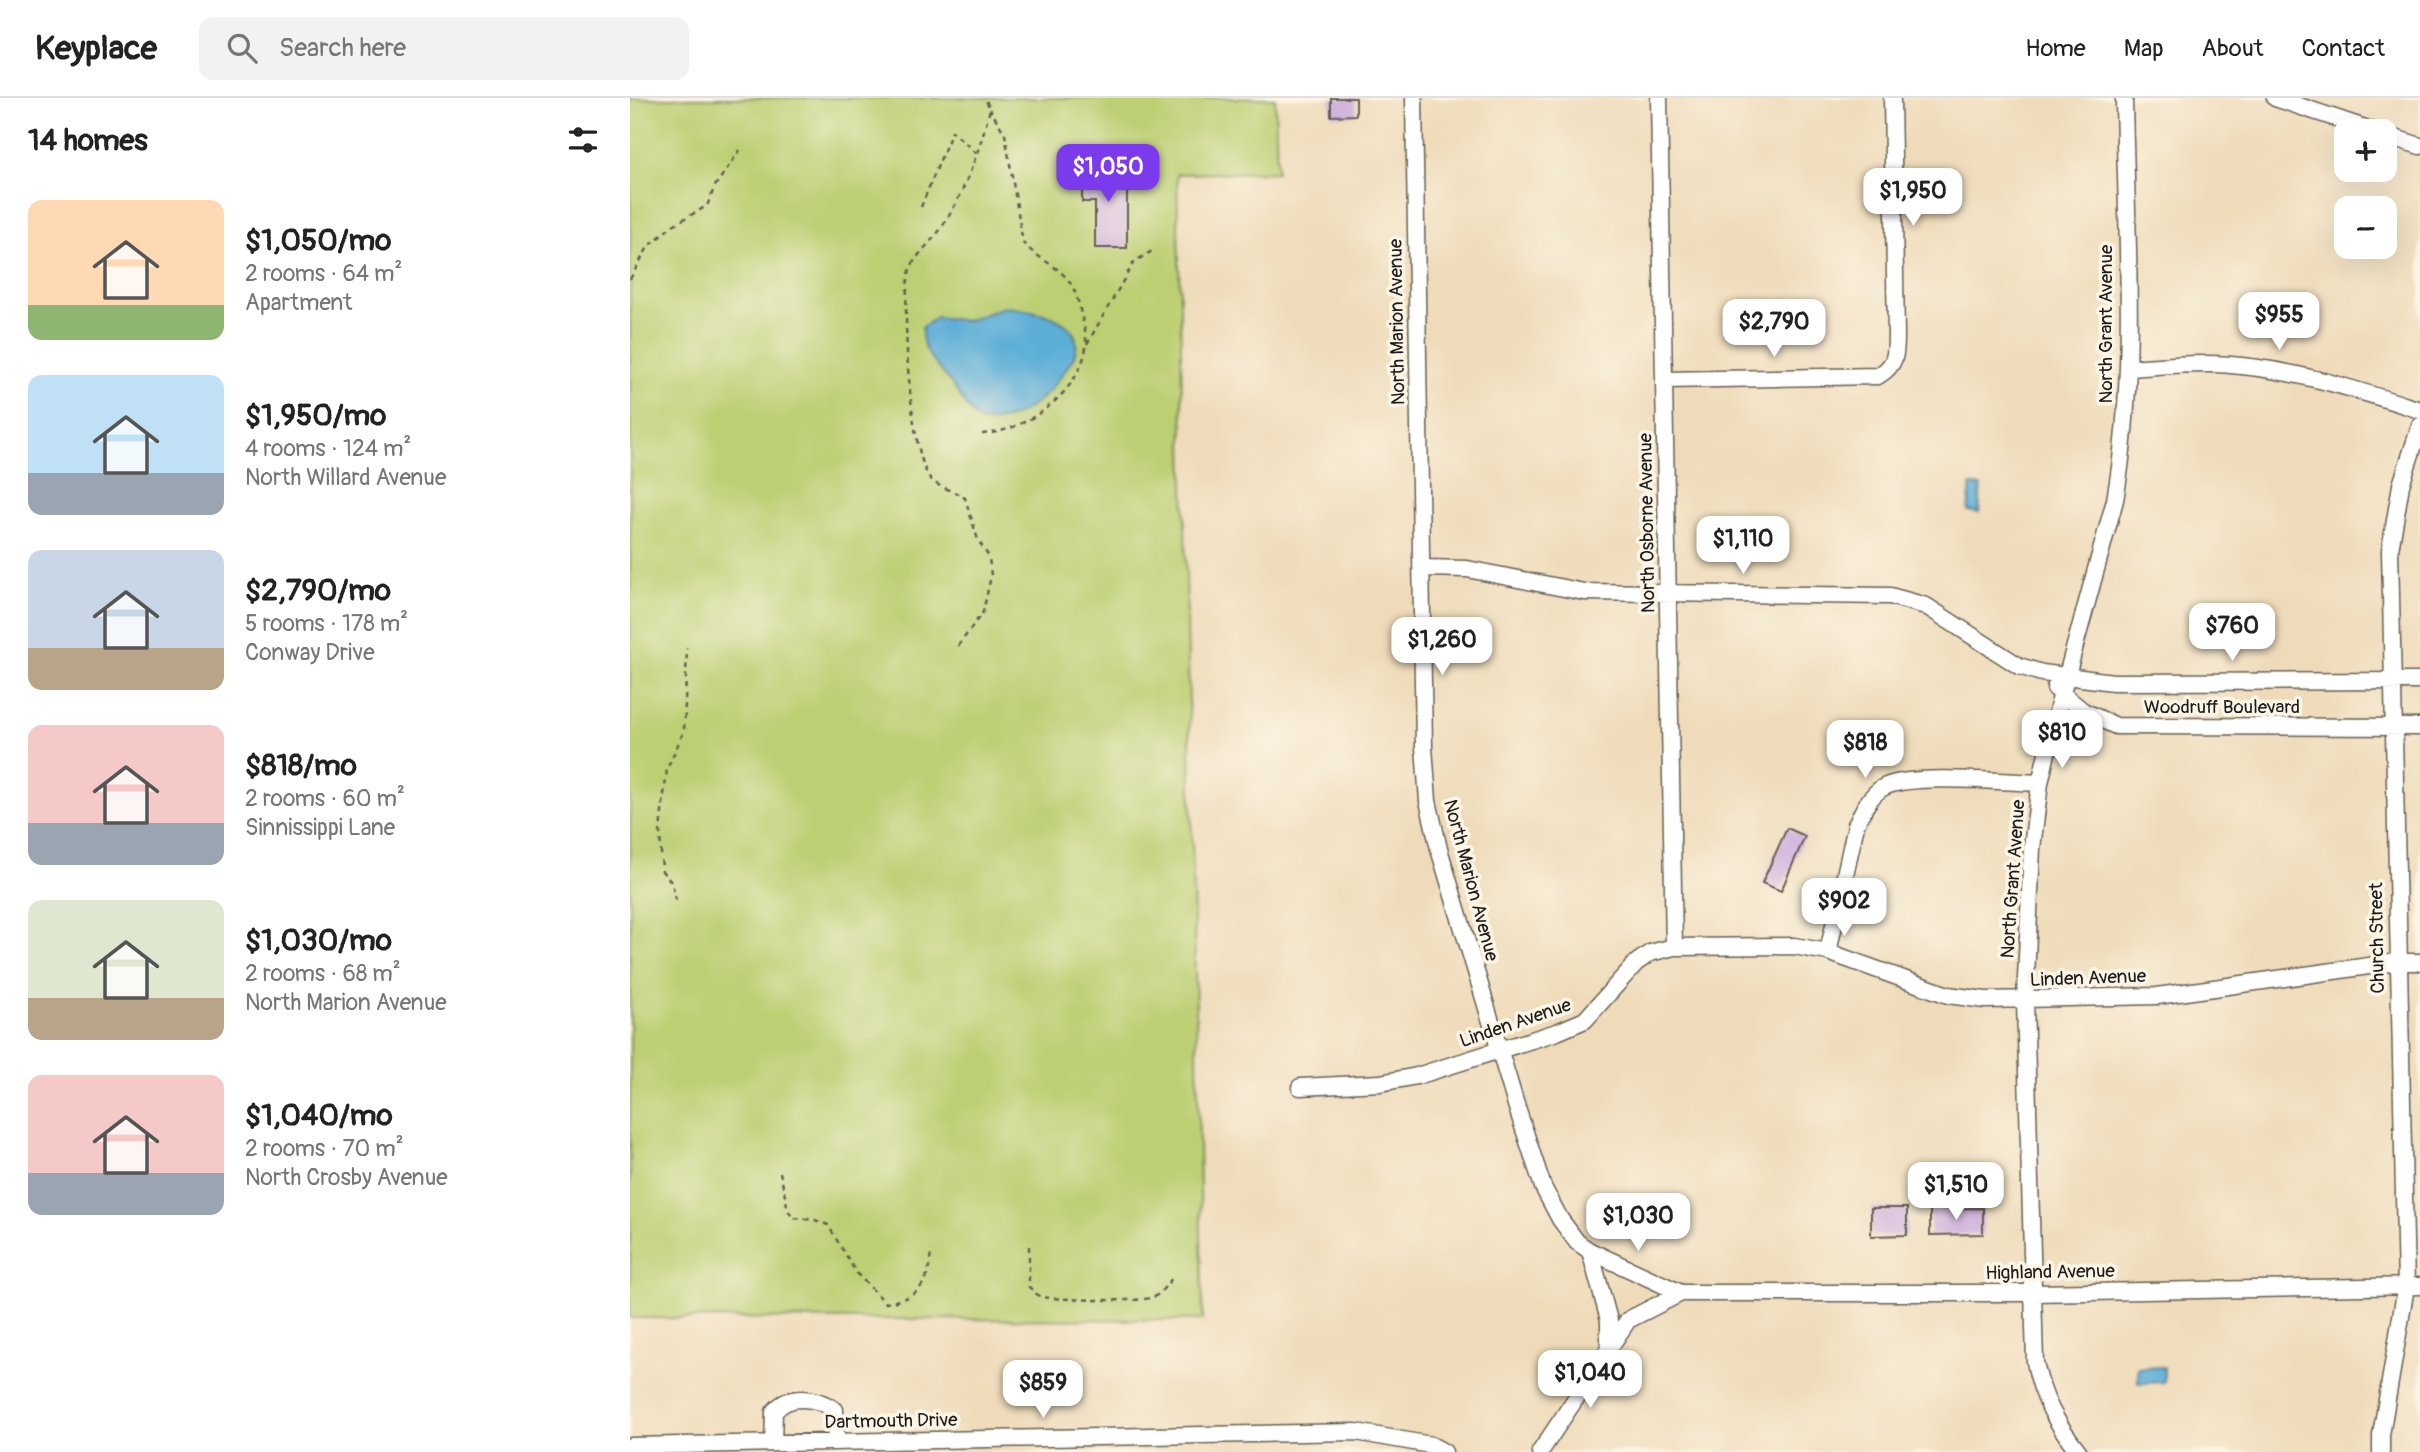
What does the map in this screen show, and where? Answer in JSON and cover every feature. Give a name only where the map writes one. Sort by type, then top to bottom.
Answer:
[{"type":"street","name":"North Marion Avenue","points":[[1414,98],[1424,747],[1428,801],[1498,1052],[1543,1187],[1571,1234],[1590,1251],[1681,1293]]},
{"type":"street","name":"North Osborne Avenue","points":[[1659,98],[1674,947]]},
{"type":"street","points":[[1665,380],[1878,376],[1890,369],[1896,358],[1892,98]]},
{"type":"street","name":"North Grant Avenue","points":[[2078,1452],[2057,1425],[2042,1393],[2035,1362],[2025,1000],[2028,894],[2040,783],[2115,500],[2123,457],[2128,368],[2124,98]]},
{"type":"street","points":[[2275,98],[2338,119]]},
{"type":"street","points":[[2397,139],[2420,146]]},
{"type":"street","points":[[2128,368],[2228,365],[2276,370],[2321,379],[2420,410]]},
{"type":"street","name":"Church Street","points":[[2381,1452],[2381,1435],[2413,1287],[2397,962],[2390,681],[2390,550],[2401,485],[2420,426]]},
{"type":"street","name":"Woodruff Boulevard","points":[[1422,568],[1467,569],[1584,592],[1890,596],[1926,606],[2019,666],[2042,673],[2068,676],[2113,681],[2420,681]]},
{"type":"street","name":"Woodruff Boulevard","points":[[2042,673],[2062,695],[2082,711],[2116,726],[2420,727]]},
{"type":"street","points":[[1828,952],[1856,825],[1865,806],[1884,787],[1909,781],[2040,783]]},
{"type":"street","name":"Linden Avenue","points":[[1300,1087],[1380,1083],[1498,1052],[1585,1020],[1606,1000],[1636,963],[1650,953],[1674,947],[1794,946],[1828,952],[1948,995],[1985,1000],[2157,996],[2397,962],[2420,962]]},
{"type":"street","points":[[1590,1251],[1609,1320],[1609,1349]]},
{"type":"street","name":"Highland Avenue","points":[[1681,1293],[2034,1293],[2413,1287]]},
{"type":"street","points":[[1540,1452],[1628,1320],[1681,1293]]},
{"type":"street","points":[[773,1443],[774,1412],[787,1402],[803,1399],[826,1404],[835,1410],[836,1442]]},
{"type":"street","name":"Dartmouth Drive","points":[[630,1446],[717,1448],[773,1443],[1356,1432],[1420,1442],[1444,1452]]},
{"type":"path","points":[[985,98],[1004,134],[1023,243],[1068,279],[1078,298],[1086,346]]},
{"type":"path","points":[[958,646],[983,612],[991,576],[989,557],[978,540],[965,498],[935,484],[927,475],[912,397],[904,307],[911,267],[941,228],[965,186],[978,155],[990,109]]},
{"type":"path","points":[[921,206],[952,131],[978,155]]},
{"type":"path","points":[[630,279],[648,247],[673,225],[707,206],[715,186],[740,150]]},
{"type":"path","points":[[982,434],[1003,433],[1021,426],[1044,410],[1063,391],[1081,363],[1086,346],[1134,262],[1152,251]]},
{"type":"path","points":[[676,901],[672,883],[662,871],[660,830],[667,769],[684,731],[687,648]]},
{"type":"path","points":[[779,1172],[788,1210],[793,1218],[815,1220],[828,1226],[857,1274],[886,1303],[899,1300],[924,1285],[928,1278],[931,1250]]},
{"type":"path","points":[[1029,1246],[1029,1287],[1040,1297],[1106,1297],[1130,1302],[1153,1297],[1173,1277]]},
{"type":"green space","points":[[630,98],[1275,98],[1277,172],[1177,174],[1203,1320],[630,1318]]},
{"type":"water","points":[[1004,307],[1040,313],[1065,324],[1073,332],[1076,343],[1074,356],[1055,384],[1038,402],[1006,419],[981,422],[969,410],[928,353],[922,337],[922,328],[936,317],[966,321]]},
{"type":"water","points":[[1971,485],[1981,487],[1979,513],[1968,511]]},
{"type":"water","points":[[2164,1367],[2164,1382],[2138,1383],[2138,1368]]},
{"type":"building","points":[[1331,98],[1356,98],[1356,115],[1331,116]]},
{"type":"building","points":[[1095,165],[1127,165],[1127,248],[1095,248],[1095,202],[1082,202],[1082,175],[1095,175]]},
{"type":"building","points":[[1787,828],[1805,836],[1781,891],[1762,883]]},
{"type":"building","points":[[1871,1208],[1907,1208],[1907,1235],[1871,1236]]},
{"type":"building","points":[[1983,1208],[1983,1234],[1930,1235],[1930,1209]]}]
